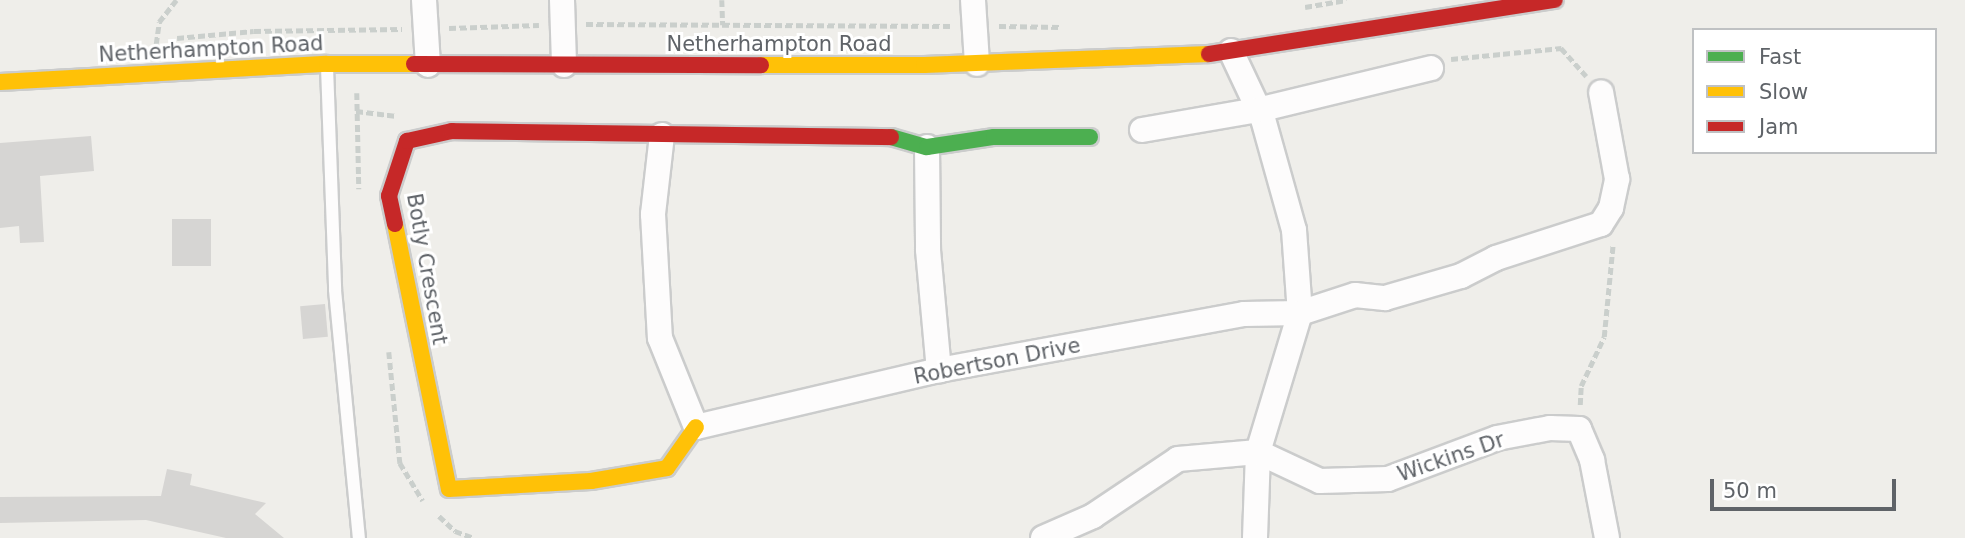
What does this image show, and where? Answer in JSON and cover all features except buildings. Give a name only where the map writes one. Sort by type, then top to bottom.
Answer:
[{"type":"main road","name":"Netherhampton Road","points":[[0,82],[327,64],[977,64],[1231,51],[1555,0]]},
{"type":"main road","name":"Botly Crescent","points":[[696,427],[667,468],[591,481],[449,489],[389,195],[407,141],[452,131],[606,130],[662,135],[729,131],[878,134],[927,147]]},
{"type":"main road","points":[[927,147],[994,137],[1090,136]]},
{"type":"street","points":[[424,0],[428,65]]},
{"type":"street","points":[[972,0],[977,64]]},
{"type":"street","points":[[564,12],[564,65]]},
{"type":"street","points":[[1231,51],[1258,110],[1294,230],[1300,313],[1258,452],[1255,538]]},
{"type":"street","points":[[1142,130],[1258,110],[1431,68]]},
{"type":"street","points":[[1601,92],[1617,179],[1611,208]]},
{"type":"street","points":[[662,135],[653,214],[660,338],[696,427]]},
{"type":"street","points":[[927,147],[928,250],[939,370]]},
{"type":"street","name":"Robertson Drive","points":[[696,427],[939,370],[1244,314],[1300,313],[1355,295],[1385,298],[1461,276],[1496,258],[1601,224],[1611,208]]},
{"type":"street","name":"Wickins Dr","points":[[1258,452],[1320,481],[1388,479],[1497,438],[1549,428],[1579,429]]},
{"type":"street","points":[[1579,429],[1592,460],[1607,538]]},
{"type":"street","points":[[1043,538],[1093,516],[1178,459],[1258,452]]},
{"type":"lane","points":[[1452,0],[1454,18]]},
{"type":"lane","points":[[327,64],[335,290],[359,538]]},
{"type":"path","points":[[154,73],[159,22],[176,0]]},
{"type":"path","points":[[722,0],[723,25]]},
{"type":"path","points":[[1293,9],[1346,0]]},
{"type":"path","points":[[143,42],[254,31],[426,29],[564,12],[723,25],[1069,27]]},
{"type":"path","points":[[1579,429],[1581,386],[1604,337],[1614,261],[1611,208]]},
{"type":"traffic: fast","points":[[891,137],[927,147],[994,137],[1090,137]]},
{"type":"traffic: slow","points":[[761,65],[924,65],[1209,54]]},
{"type":"traffic: slow","points":[[0,82],[327,64],[414,64]]},
{"type":"traffic: slow","points":[[395,224],[449,489],[591,481],[667,468],[696,427]]},
{"type":"traffic: jam","points":[[1209,54],[1555,0]]},
{"type":"traffic: jam","points":[[414,64],[761,65]]},
{"type":"traffic: jam","points":[[395,224],[389,196],[407,141],[452,131],[891,137]]}]
